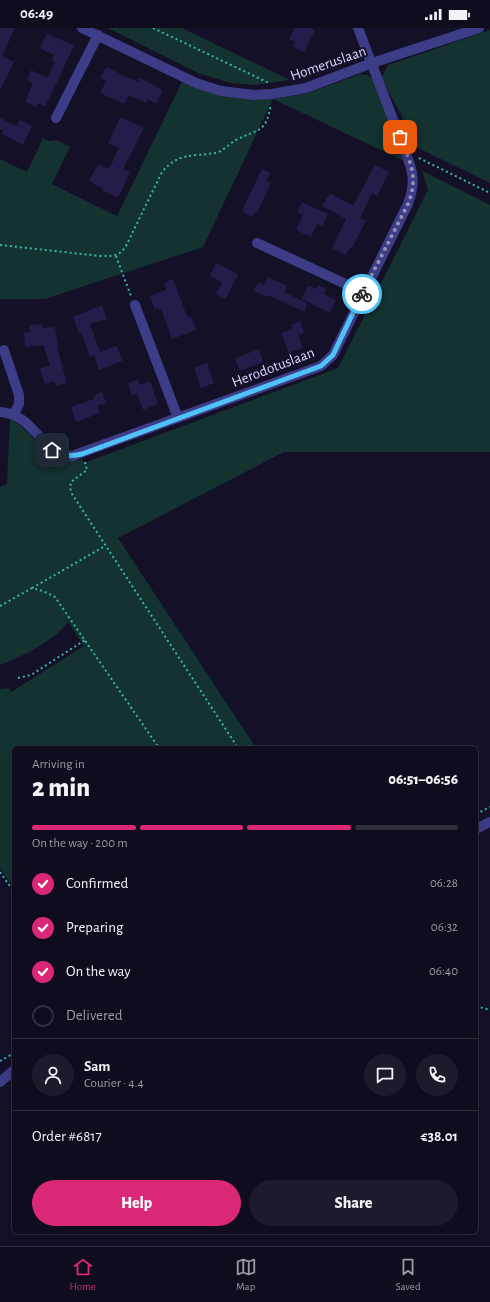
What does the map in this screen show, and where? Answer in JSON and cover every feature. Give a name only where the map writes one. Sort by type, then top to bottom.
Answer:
[{"type":"street","name":"Homeruslaan","points":[[82,28],[184,78],[210,88],[237,94],[272,94],[306,88],[372,63],[479,28]]},
{"type":"street","name":"Herodotuslaan","points":[[14,414],[25,422],[52,450],[62,455],[72,456],[82,454],[321,366],[333,355],[408,204],[413,189],[413,172],[358,28]]},
{"type":"street","points":[[56,118],[98,36]]},
{"type":"street","points":[[257,243],[363,292]]},
{"type":"street","points":[[135,306],[178,418]]},
{"type":"street","points":[[0,412],[14,414],[19,404],[19,395],[4,350]]},
{"type":"street","points":[[478,828],[490,822]]},
{"type":"street","points":[[0,1082],[12,1072]]},
{"type":"path","points":[[0,245],[100,256],[116,256],[120,254],[126,246],[157,182],[168,164],[181,156],[216,153],[235,141],[260,131],[267,121],[272,94],[272,84],[153,28]]},
{"type":"path","points":[[405,151],[490,193]]},
{"type":"path","points":[[116,256],[135,306]]},
{"type":"path","points":[[82,454],[87,470],[71,482],[70,488],[72,494],[237,746]]},
{"type":"path","points":[[0,606],[106,546]]},
{"type":"path","points":[[32,588],[43,591],[55,597],[158,746]]},
{"type":"path","points":[[18,678],[31,675],[84,640]]},
{"type":"path","points":[[478,813],[490,807]]},
{"type":"path","points":[[0,872],[12,889]]},
{"type":"path","points":[[478,1007],[490,1010]]},
{"type":"path","points":[[0,1061],[12,1054]]},
{"type":"green space","points":[[108,28],[182,28],[290,80],[255,85],[231,83],[198,73]]},
{"type":"green space","points":[[490,30],[490,183],[412,145],[401,114],[382,77],[388,65]]},
{"type":"green space","points":[[360,74],[367,75],[372,78],[406,162],[273,99],[309,93]]},
{"type":"green space","points":[[182,82],[197,88],[273,99],[203,247],[45,299],[0,299],[0,159],[27,172],[43,138],[49,141],[56,140],[70,147],[52,184],[117,216]]},
{"type":"green space","points":[[422,171],[490,205],[490,452],[284,452],[118,538],[255,746],[12,746],[12,885],[0,868],[0,689],[9,688],[11,692],[84,646],[68,622],[55,636],[37,648],[0,665],[0,487],[7,484],[10,419],[27,432],[50,454],[59,459],[69,461],[82,459],[84,463],[338,368],[428,190]]},
{"type":"building","points":[[0,28],[15,28],[2,56],[14,62],[0,90]]},
{"type":"building","points":[[294,28],[310,28],[315,30],[304,52],[293,47],[295,42],[289,39]]},
{"type":"building","points":[[47,33],[74,46],[45,107],[38,103],[36,107],[25,102],[33,83],[27,80],[31,70],[47,78],[55,62],[52,60],[54,55],[40,48]]},
{"type":"building","points":[[106,67],[138,82],[140,78],[163,90],[156,104],[148,99],[146,103],[129,95],[124,104],[100,93],[106,81],[100,78]]},
{"type":"building","points":[[121,117],[144,128],[123,169],[130,172],[118,198],[103,191],[103,189],[89,181],[98,164],[109,169],[119,148],[108,143]]},
{"type":"building","points":[[0,118],[17,126],[20,120],[32,126],[23,145],[2,134],[3,130],[0,129]]},
{"type":"building","points":[[375,165],[389,172],[377,196],[372,193],[360,218],[366,221],[352,248],[350,247],[346,255],[332,248],[346,219],[322,206],[330,193],[353,206]]},
{"type":"building","points":[[262,169],[270,173],[266,181],[271,183],[257,213],[255,212],[252,217],[242,211]]},
{"type":"building","points":[[302,202],[328,214],[322,226],[317,224],[311,237],[296,230],[303,215],[297,212]]},
{"type":"building","points":[[216,263],[238,274],[226,299],[216,294],[222,282],[210,276]]},
{"type":"building","points":[[268,277],[287,286],[284,292],[307,303],[305,312],[268,295],[267,297],[254,291],[258,282],[264,285]]},
{"type":"building","points":[[173,279],[185,311],[189,318],[192,317],[196,330],[172,339],[161,309],[155,309],[150,296],[166,290],[164,283]]},
{"type":"building","points":[[318,285],[326,289],[324,294],[336,300],[330,313],[302,299],[308,286],[316,289]]},
{"type":"building","points":[[102,305],[107,319],[90,324],[100,352],[117,346],[122,361],[99,370],[94,355],[90,357],[73,317]]},
{"type":"building","points":[[300,321],[304,333],[298,335],[303,348],[289,353],[281,333],[292,329],[291,325]]},
{"type":"building","points":[[42,324],[43,328],[55,327],[59,354],[67,383],[56,386],[54,381],[45,384],[40,369],[50,365],[43,345],[25,347],[24,333],[30,332],[29,325]]},
{"type":"building","points":[[259,349],[263,362],[240,371],[235,358]]},
{"type":"building","points":[[207,363],[214,383],[201,388],[194,368]]},
{"type":"building","points":[[138,380],[140,385],[150,381],[158,404],[143,410],[137,394],[132,396],[128,383]]},
{"type":"building","points":[[102,392],[106,403],[97,406],[100,413],[76,422],[71,407],[94,399],[93,396]]},
{"type":"way so far","points":[[362,294],[408,204],[413,189],[413,172],[400,137]]},
{"type":"route","points":[[52,450],[62,455],[72,456],[82,454],[321,366],[333,355],[362,294]]}]
